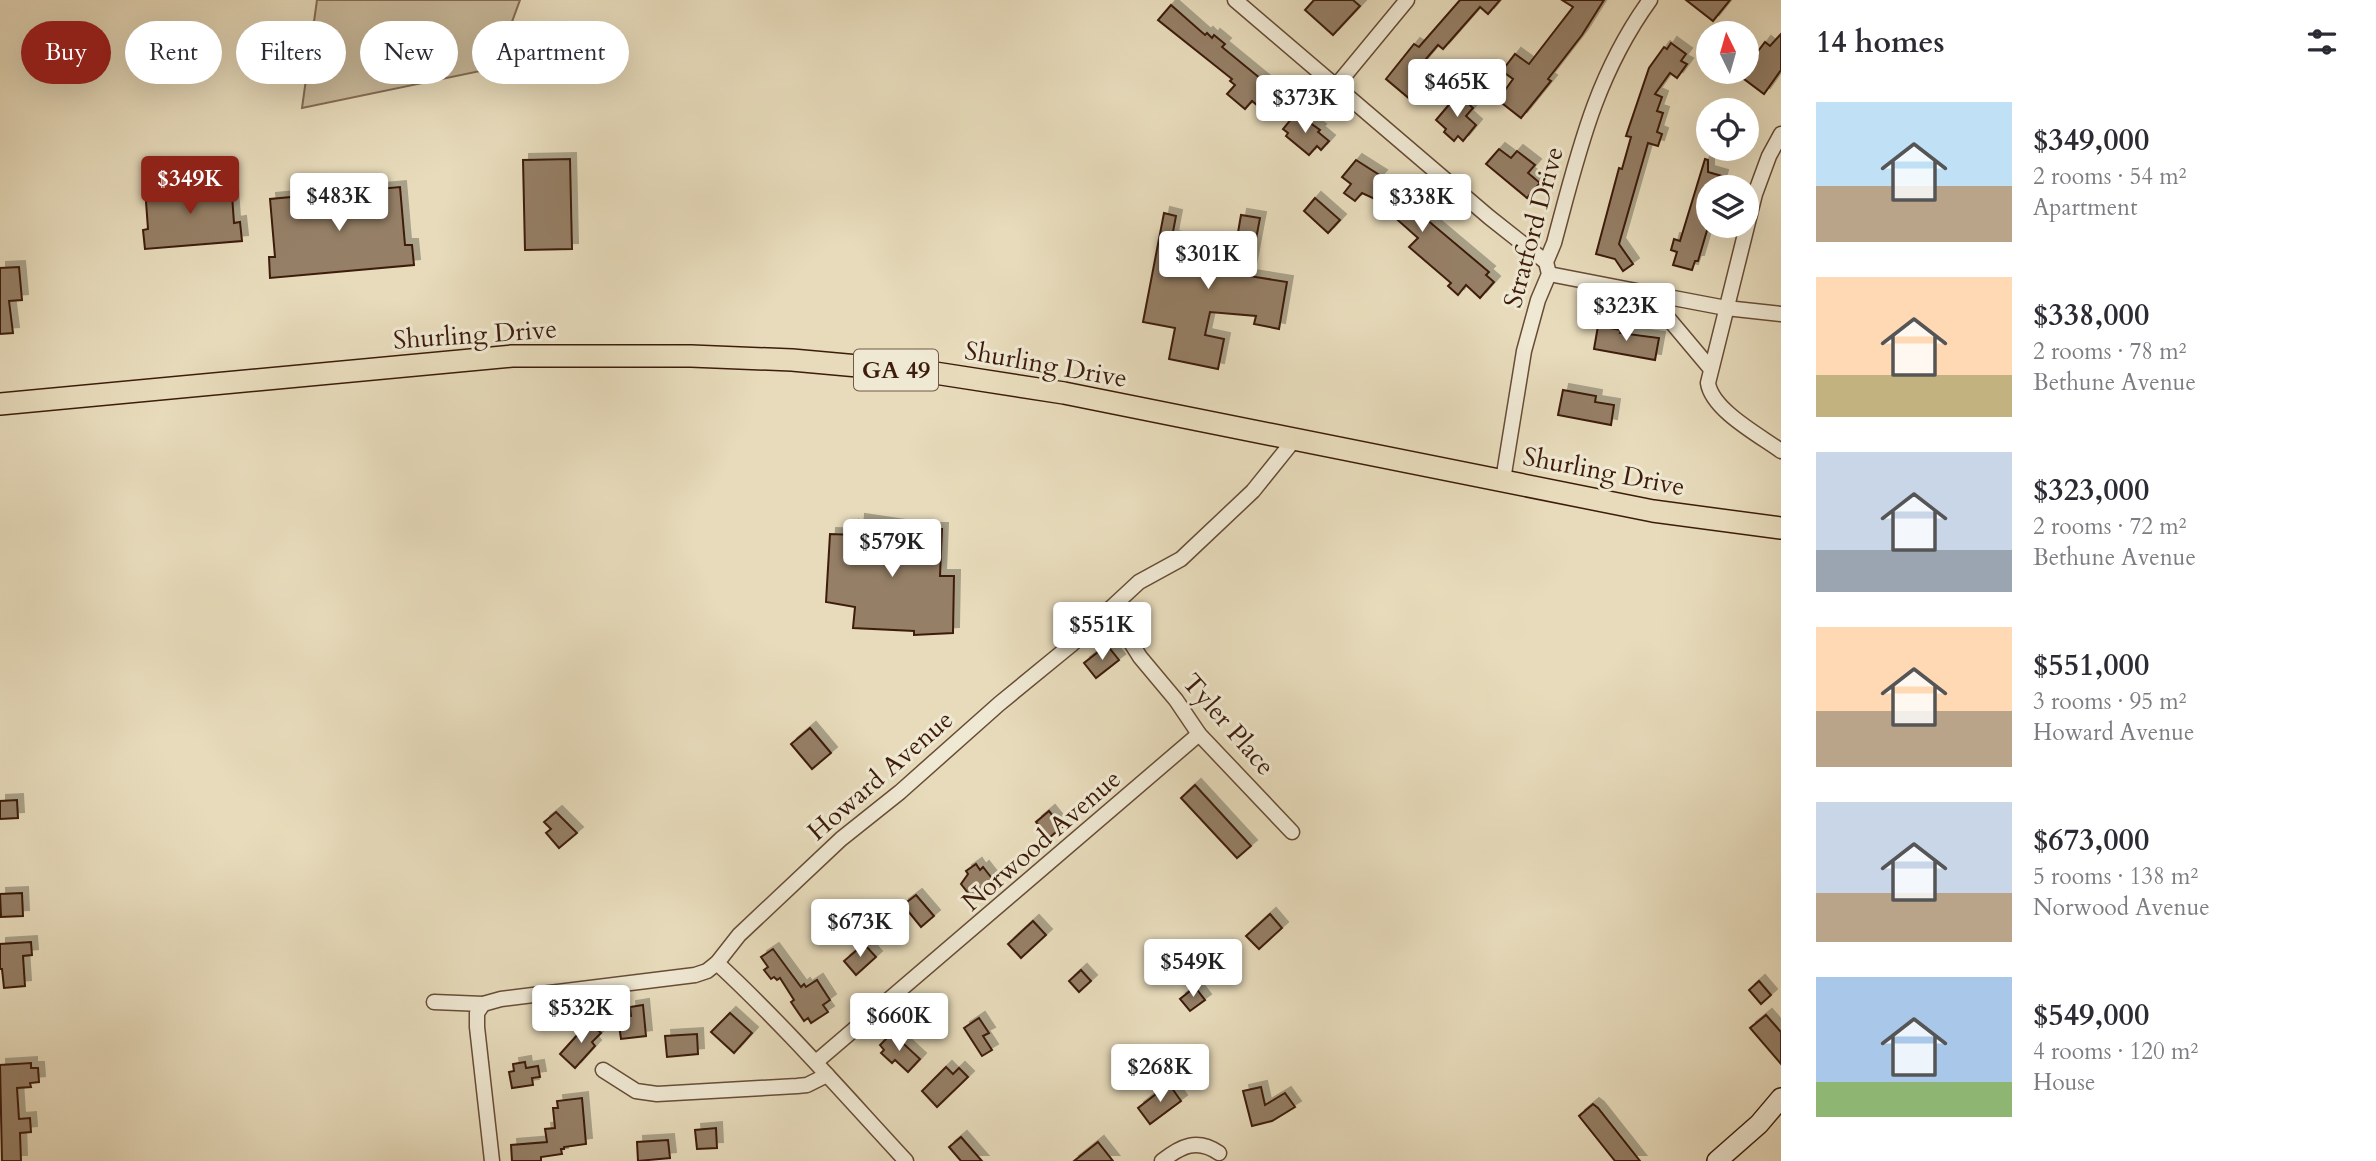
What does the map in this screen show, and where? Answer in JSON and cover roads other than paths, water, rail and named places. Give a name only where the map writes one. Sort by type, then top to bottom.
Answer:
[{"type":"main road","name":"Shurling Drive","points":[[0,404],[512,356],[691,356],[792,360],[935,373],[1064,393],[1653,511],[1781,528]]},
{"type":"main road","points":[[1717,1161],[1759,1124],[1781,1098]]},
{"type":"street","points":[[1235,0],[1547,268],[1647,293],[1726,308],[1781,314]]},
{"type":"street","points":[[1336,86],[1407,0]]},
{"type":"street","name":"Stratford Drive","points":[[1503,480],[1524,351],[1588,117],[1623,41],[1650,0]]},
{"type":"street","points":[[1781,134],[1769,156],[1755,194],[1708,383],[1712,398],[1781,451]]},
{"type":"street","points":[[1647,293],[1710,368]]},
{"type":"street","name":"Howard Avenue","points":[[434,1002],[483,1003],[695,975],[707,971],[717,963],[739,935],[841,839],[900,792],[1139,582],[1181,559],[1253,491],[1294,440]]},
{"type":"street","name":"Tyler Place","points":[[1110,609],[1140,657],[1176,700],[1199,734],[1292,832]]},
{"type":"street","name":"Norwood Avenue","points":[[816,1062],[1199,734]]},
{"type":"street","points":[[717,963],[755,998],[906,1161]]},
{"type":"street","points":[[483,1003],[477,1013],[477,1027],[492,1161]]},
{"type":"street","points":[[603,1070],[636,1091],[657,1094],[807,1085],[827,1075]]},
{"type":"street","points":[[1162,1161],[1179,1148],[1194,1143],[1210,1147],[1219,1153]]}]
